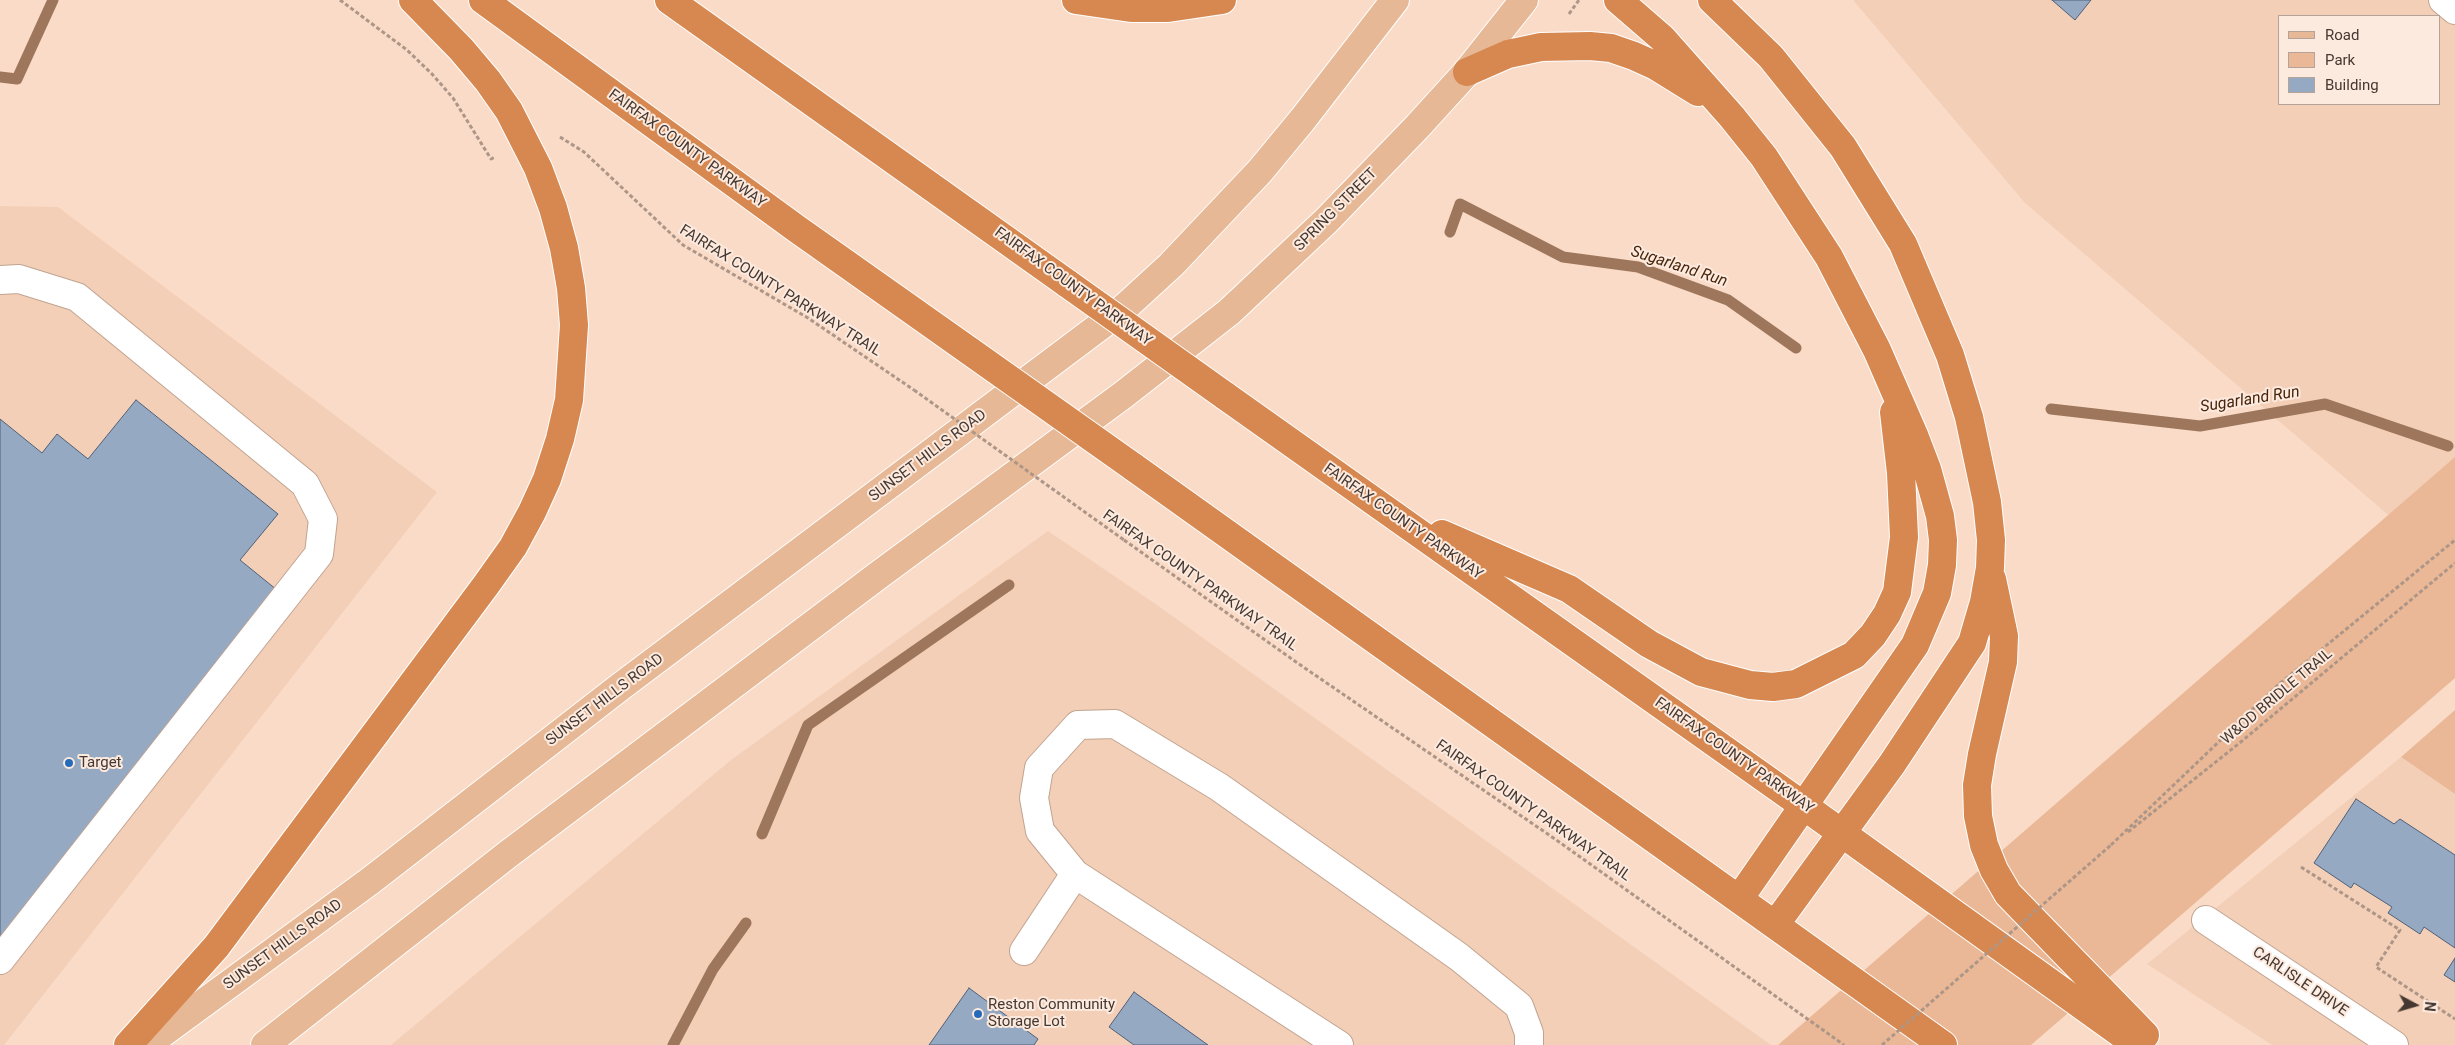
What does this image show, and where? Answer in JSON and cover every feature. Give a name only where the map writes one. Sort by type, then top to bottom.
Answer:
[{"type":"highway","points":[[128,1045],[216,947],[486,585],[513,547],[532,512],[547,479],[560,439],[569,400],[574,325],[571,288],[564,248],[552,208],[538,168],[508,111],[461,49],[413,0]]},
{"type":"highway","name":"FAIRFAX COUNTY PARKWAY","points":[[483,0],[796,229],[1132,466],[1943,1045]]},
{"type":"highway","name":"FAIRFAX COUNTY PARKWAY","points":[[669,0],[1842,832],[2137,1045]]},
{"type":"highway","points":[[1076,0],[1131,8],[1168,8],[1222,0]]},
{"type":"highway","points":[[1618,0],[1662,38],[1732,117],[1764,157],[1829,257],[1855,304],[1927,469],[1940,516],[1943,540],[1942,565],[1937,593],[1928,619],[1901,668],[1739,899]]},
{"type":"highway","points":[[1712,0],[1771,58],[1843,147],[1903,244],[1950,355],[1969,417],[1987,502],[1991,540],[1990,568],[1980,622],[1972,643],[1960,665],[1903,749],[1775,924]]},
{"type":"highway","points":[[1467,72],[1508,54],[1541,47],[1568,45],[1611,48],[1656,66],[1680,79],[1732,117]]},
{"type":"highway","points":[[1389,511],[1569,590],[1649,644],[1701,672],[1750,685],[1773,687],[1796,684],[1854,655],[1873,635],[1887,614],[1897,592],[1904,537],[1901,473],[1891,386]]},
{"type":"highway","points":[[1990,568],[2004,636],[2003,662],[1982,754],[1977,785],[1978,816],[1984,845],[1994,870],[2008,894],[2154,1045]]},
{"type":"main road","name":"SUNSET HILLS ROAD","points":[[146,1045],[370,881],[644,670],[1065,355],[1131,302],[1247,186],[1303,119],[1395,0]]},
{"type":"main road","name":"SPRING STREET","points":[[264,1045],[507,855],[888,568],[1123,395],[1229,312],[1275,271],[1374,172],[1467,72],[1524,0]]},
{"type":"street","points":[[2443,0],[2455,10]]},
{"type":"street","points":[[0,280],[19,279],[77,297],[305,484],[324,519],[319,554],[0,960]]},
{"type":"street","points":[[1338,1045],[1075,874],[1040,831],[1034,798],[1039,768],[1078,725],[1114,724],[1219,787],[1459,957],[1519,1006],[1529,1033],[1529,1045]]},
{"type":"street","points":[[1024,951],[1075,874]]},
{"type":"street","name":"CARLISLE DRIVE","points":[[2206,920],[2394,1045]]},
{"type":"path","points":[[340,0],[407,50],[432,74],[453,98],[491,160]]},
{"type":"path","points":[[1569,14],[1579,0]]},
{"type":"path","name":"FAIRFAX COUNTY PARKWAY TRAIL","points":[[556,134],[584,152],[683,246],[808,318],[914,390],[1304,668],[1555,839],[1844,1045]]},
{"type":"path","points":[[1882,1045],[2112,844],[2278,685],[2455,540]]},
{"type":"path","name":"W&OD BRIDLE TRAIL","points":[[2112,844],[2242,742],[2455,563]]},
{"type":"path","points":[[2300,867],[2400,930],[2376,968],[2455,1019]]},
{"type":"shaded area","points":[[1853,0],[2455,0],[2455,465],[2393,519],[2025,203]]},
{"type":"shaded area","points":[[0,206],[58,207],[437,492],[4,1045],[0,1045]]},
{"type":"shaded area","points":[[1048,531],[1157,605],[1771,1045],[391,1045],[731,760]]},
{"type":"shaded area","points":[[2401,757],[2455,794],[2455,1045],[2272,1045],[2147,964]]},
{"type":"green space","points":[[2455,457],[2455,678],[2031,1045],[1778,1045]]},
{"type":"green space","points":[[2455,710],[2455,794],[2401,757]]},
{"type":"building","points":[[2052,0],[2091,0],[2075,20]]},
{"type":"building","name":"Target","points":[[136,400],[278,514],[240,560],[277,590],[0,937],[0,419],[42,453],[57,434],[88,459]]},
{"type":"building","points":[[2356,799],[2394,824],[2400,819],[2455,855],[2455,948],[2424,927],[2420,934],[2388,913],[2392,907],[2354,883],[2351,888],[2314,863]]},
{"type":"building","points":[[2455,958],[2455,982],[2444,975]]},
{"type":"building","name":"Reston Community Storage Lot","points":[[969,988],[1038,1039],[1034,1045],[929,1045]]},
{"type":"building","points":[[1134,992],[1208,1045],[1134,1045],[1109,1027]]},
{"type":"waterway","points":[[0,77],[17,79],[53,0]]},
{"type":"waterway","name":"Sugarland Run","points":[[1450,232],[1460,204],[1563,257],[1638,267],[1728,300],[1796,348]]},
{"type":"waterway","name":"Sugarland Run","points":[[2051,409],[2200,426],[2325,404],[2448,446]]},
{"type":"waterway","points":[[762,834],[808,725],[1009,585]]},
{"type":"waterway","points":[[673,1045],[713,969],[746,923]]},
{"type":"place","name":"Target","points":[[69,763]]},
{"type":"place","name":"Reston Community Storage Lot","points":[[978,1014]]}]
